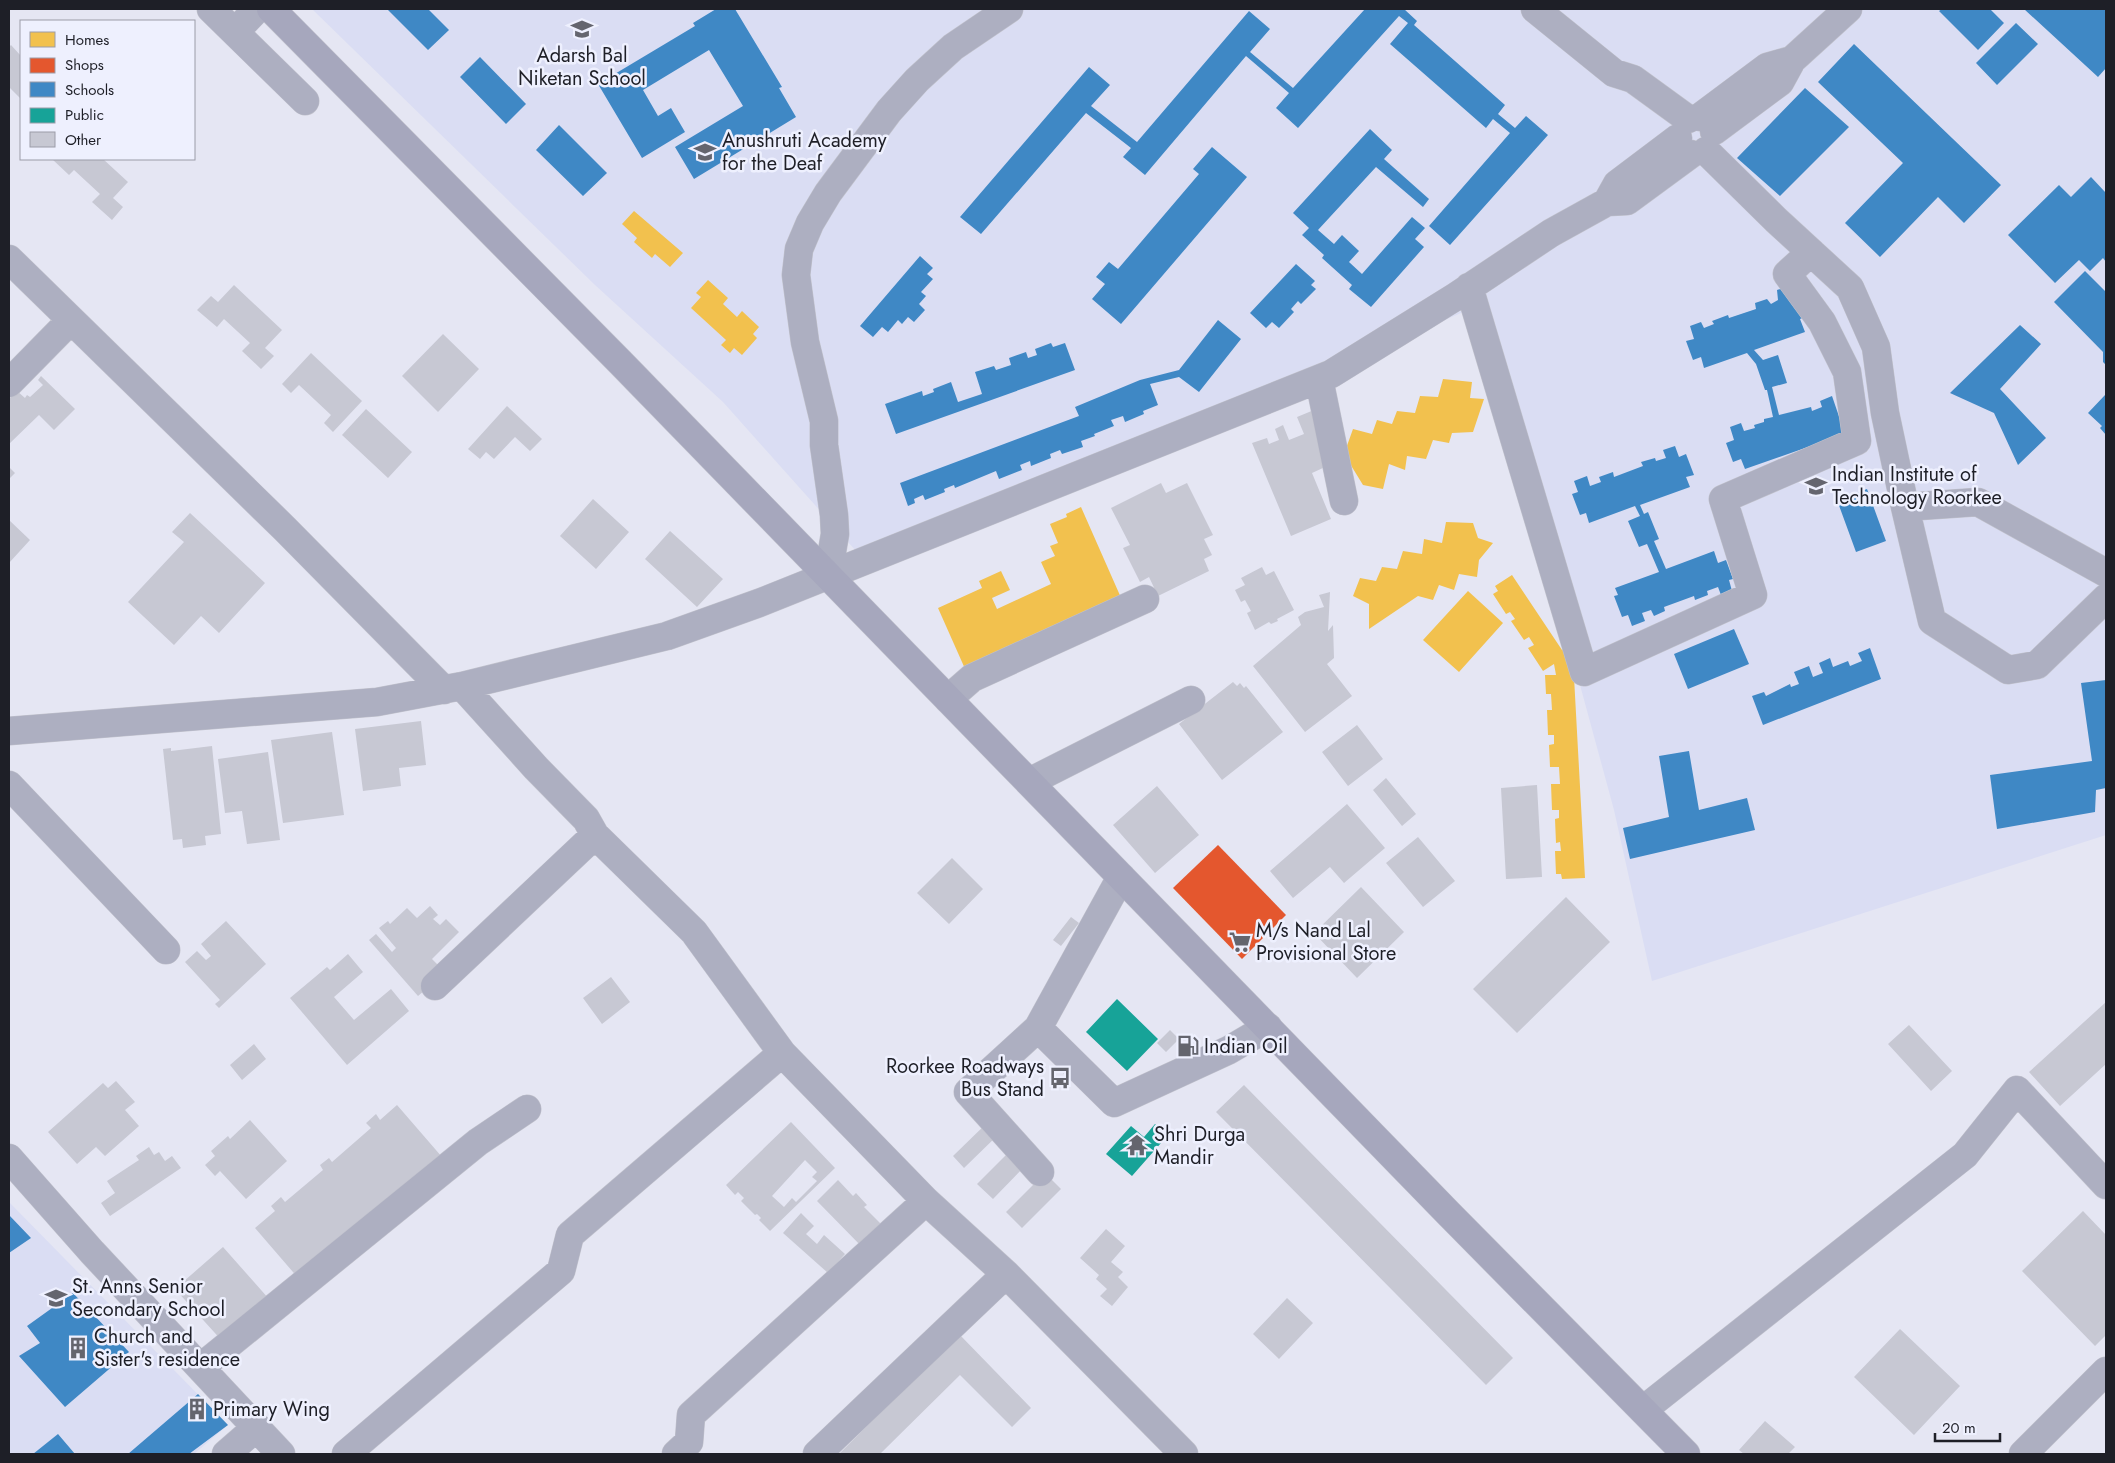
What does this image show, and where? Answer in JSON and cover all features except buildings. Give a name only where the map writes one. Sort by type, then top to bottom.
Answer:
[{"type":"main road","points":[[271,9],[828,575],[1686,1454]]},
{"type":"street","points":[[211,9],[305,101]]},
{"type":"street","points":[[235,32],[257,9]]},
{"type":"street","points":[[828,575],[835,534],[834,515],[824,445],[824,421],[805,342],[796,275],[799,249],[810,224],[828,193],[889,111],[917,80],[953,47],[1009,9]]},
{"type":"street","points":[[1535,9],[1614,73],[1622,92],[1694,135],[1776,220],[1850,288],[1876,347],[1886,413],[1905,508],[1932,621],[2008,670],[2037,665],[2106,598]]},
{"type":"street","points":[[9,731],[377,702],[453,688],[667,636],[759,603],[1331,374],[1462,292],[1551,233],[1607,202],[1627,201],[1767,67],[1792,60],[1848,9]]},
{"type":"street","points":[[1462,292],[1584,672],[1753,596],[1723,499],[1857,441],[1847,372],[1822,322],[1787,274],[1810,252]]},
{"type":"street","points":[[9,259],[285,529],[536,768],[586,819],[595,835],[694,932],[782,1052],[926,1200],[1006,1274],[1184,1454]]},
{"type":"street","points":[[9,382],[71,320]]},
{"type":"street","points":[[1319,380],[1344,500]]},
{"type":"street","points":[[1905,508],[1978,502],[2106,573]]},
{"type":"street","points":[[948,699],[972,678],[1145,599]]},
{"type":"street","points":[[1029,782],[1191,700]]},
{"type":"street","points":[[9,785],[166,950]]},
{"type":"street","points":[[435,986],[595,835]]},
{"type":"street","points":[[1040,1172],[968,1092],[1038,1028],[1121,877]]},
{"type":"street","points":[[1038,1028],[1114,1102],[1229,1050],[1268,1027]]},
{"type":"street","points":[[346,1454],[561,1271],[570,1235],[782,1052]]},
{"type":"street","points":[[1643,1410],[1965,1155],[2017,1090],[2106,1185]]},
{"type":"street","points":[[201,1367],[478,1142],[527,1110]]},
{"type":"street","points":[[9,1158],[92,1252],[281,1454]]},
{"type":"street","points":[[676,1454],[689,1442],[691,1415],[926,1200]]},
{"type":"street","points":[[817,1454],[1006,1274]]},
{"type":"street","points":[[2023,1454],[2106,1371]]},
{"type":"street","points":[[226,1454],[257,1427]]},
{"type":"shaded area","name":"Indian Institute of Technology Roorkee","points":[[312,9],[2106,9],[2106,835],[1652,981],[1614,810],[1477,306],[873,570],[723,402],[595,285]]},
{"type":"shaded area","name":"St. Anns Senior Secondary School","points":[[9,1202],[228,1425],[194,1454],[9,1454]]},
{"type":"place","name":"Adarsh Bal Niketan School","points":[[582,29]]},
{"type":"place","name":"Anushruti Academy for the Deaf","points":[[705,152]]},
{"type":"place","name":"Indian Institute of Technology Roorkee","points":[[1816,486]]},
{"type":"place","name":"M/s Nand Lal Provisional Store","points":[[1240,942]]},
{"type":"place","name":"Indian Oil","points":[[1188,1046]]},
{"type":"place","name":"Roorkee Roadways Bus Stand","points":[[1060,1078]]},
{"type":"place","name":"Shri Durga Mandir","points":[[1137,1145]]},
{"type":"place","name":"St. Anns Senior Secondary School","points":[[56,1298]]},
{"type":"place","name":"Church and Sister's residence","points":[[78,1348]]},
{"type":"place","name":"Primary Wing","points":[[197,1409]]}]
